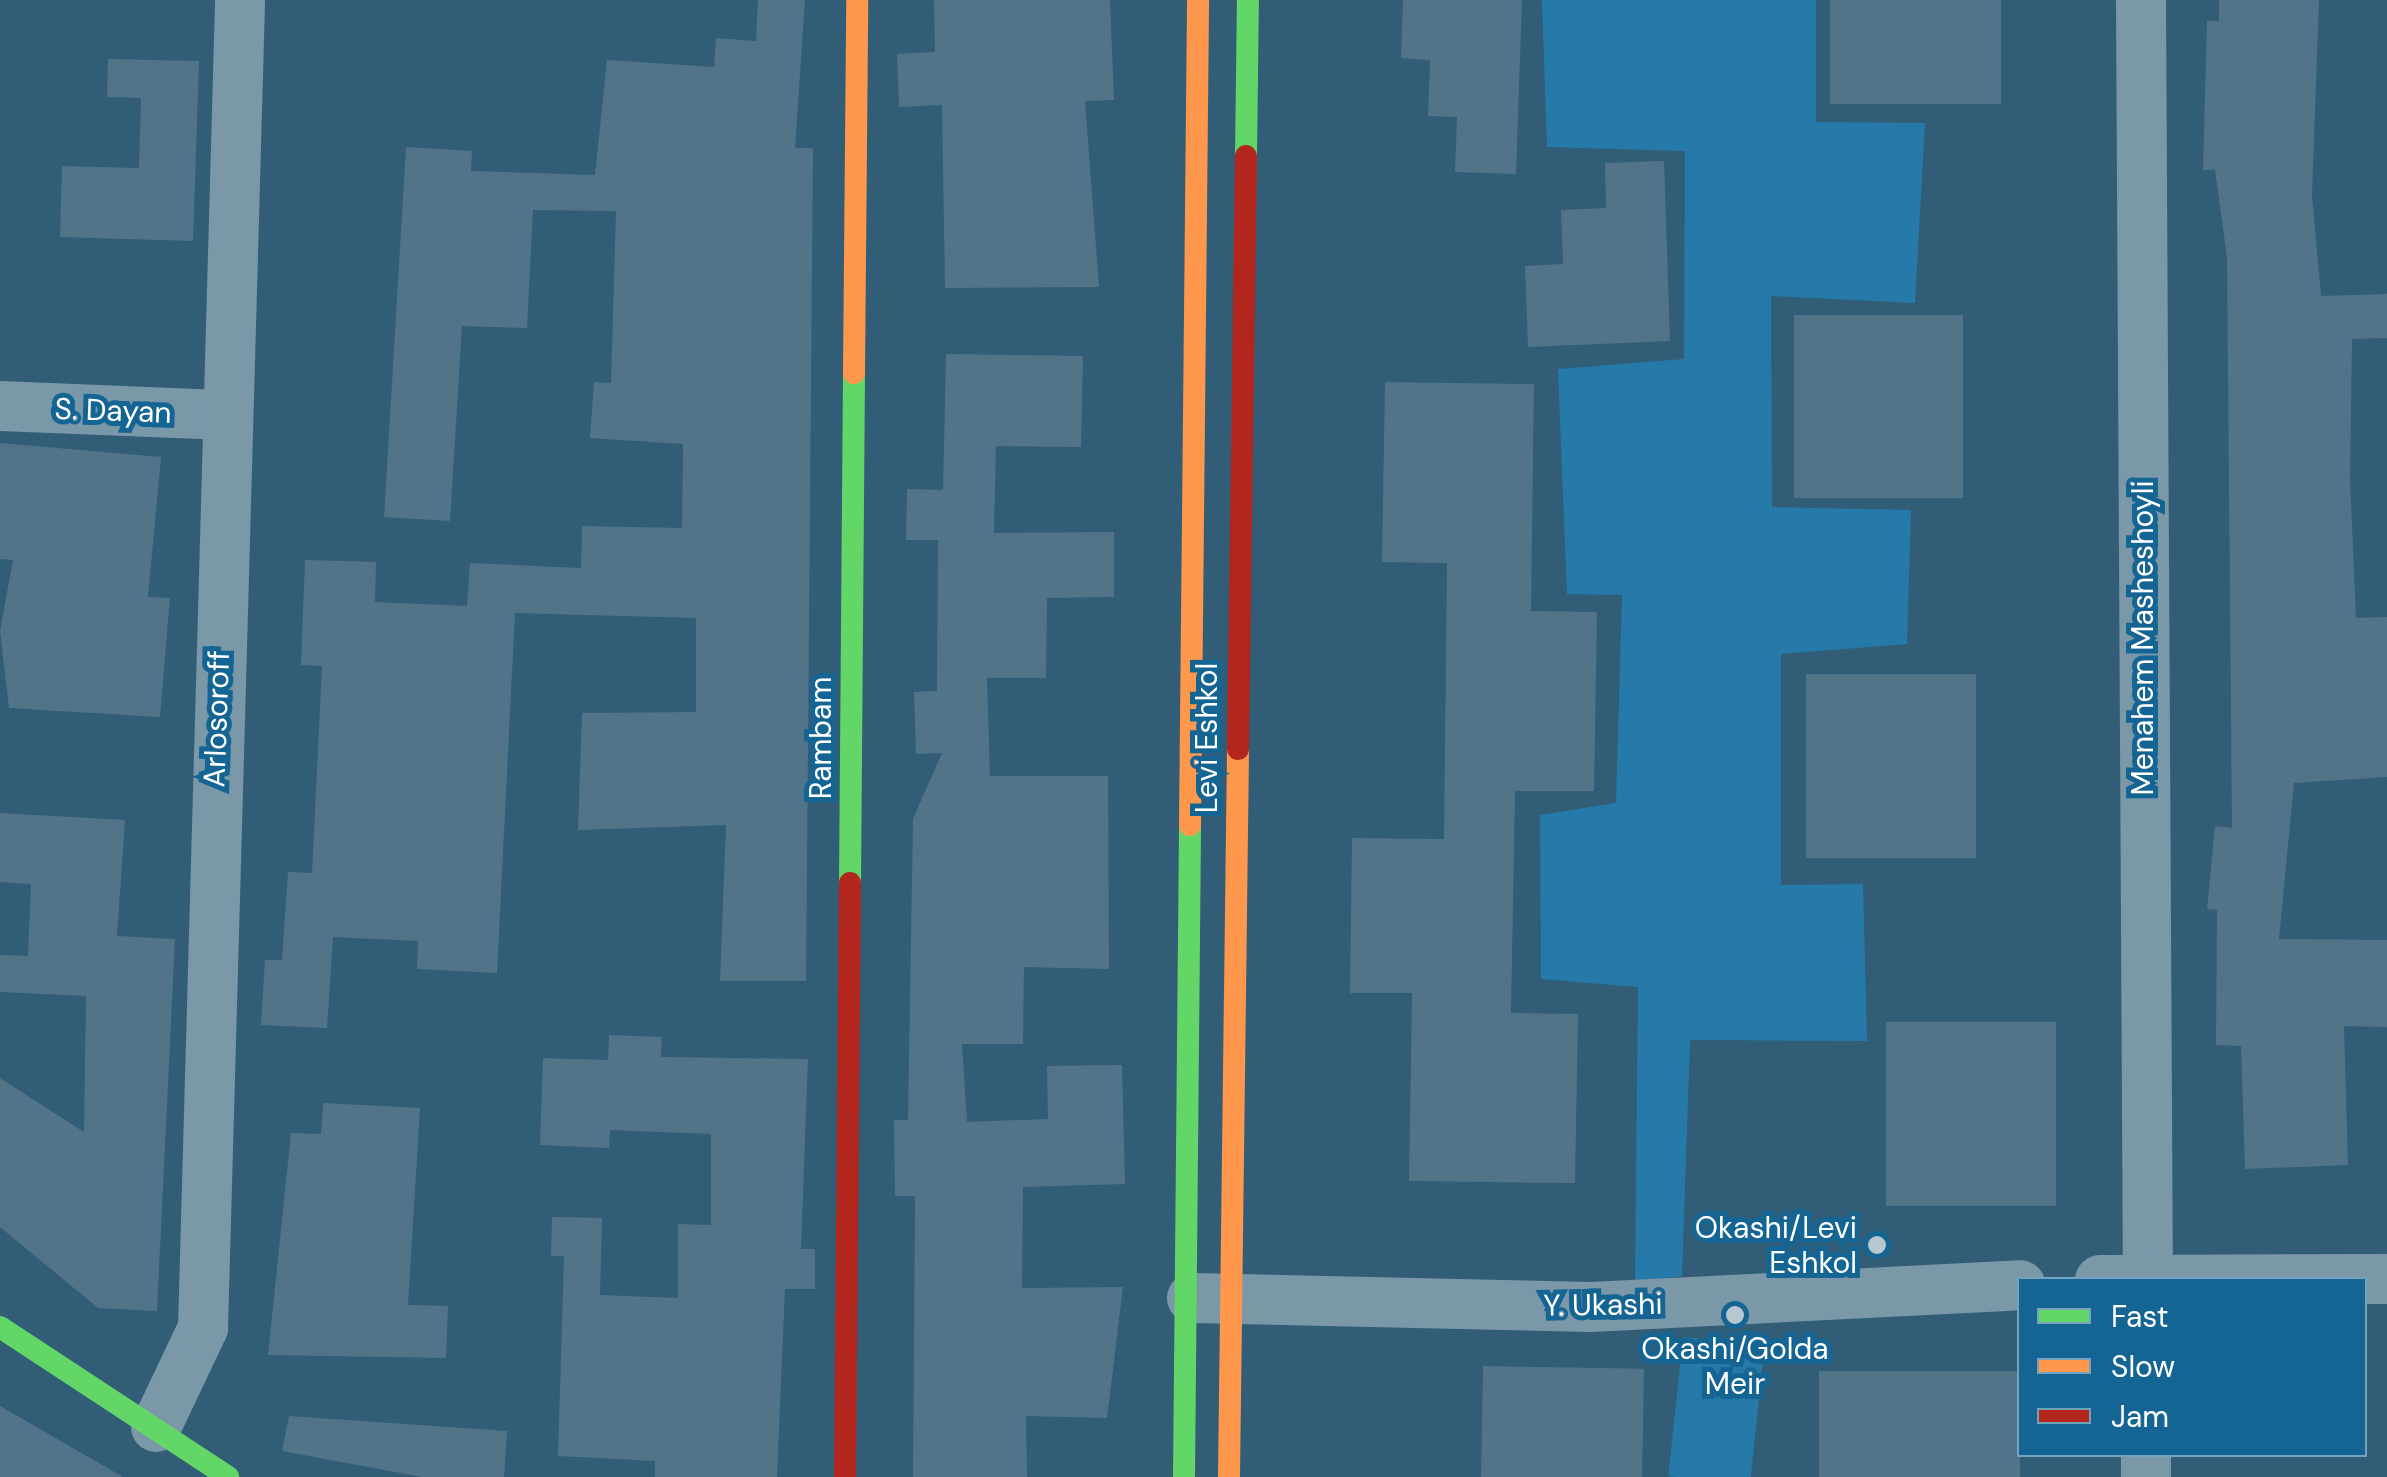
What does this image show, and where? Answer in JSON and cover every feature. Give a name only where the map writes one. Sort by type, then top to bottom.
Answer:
[{"type":"street","name":"Arlosoroff","points":[[156,1427],[204,1328],[240,0]]},
{"type":"street","name":"Rambam","points":[[845,1477],[857,0]]},
{"type":"street","name":"Levi Eshkol","points":[[1198,0],[1210,1298],[1230,1477]]},
{"type":"street","name":"Levi Eshkol","points":[[1184,1477],[1210,1298],[1248,0]]},
{"type":"street","name":"Menahem Masheshoyli","points":[[2132,1277],[2141,0]]},
{"type":"street","name":"S. Dayan","points":[[0,406],[226,415]]},
{"type":"street","name":"Y. Ukashi","points":[[1210,1298],[1591,1307],[2017,1284]]},
{"type":"street","points":[[0,1327],[228,1477]]},
{"type":"shaded area","points":[[1542,0],[1816,0],[1816,122],[1925,123],[1915,303],[1771,296],[1772,507],[1911,510],[1907,644],[1781,654],[1781,885],[1863,884],[1867,1041],[1690,1040],[1682,1276],[1635,1282],[1638,987],[1541,979],[1540,815],[1616,803],[1622,595],[1567,594],[1558,369],[1684,359],[1685,151],[1547,147]]},
{"type":"shaded area","points":[[1683,1337],[1765,1346],[1751,1477],[1668,1476]]},
{"type":"building","points":[[758,0],[805,0],[795,148],[813,148],[806,981],[720,981],[726,825],[578,830],[582,713],[696,712],[696,618],[515,613],[497,973],[417,969],[418,941],[333,937],[327,1028],[261,1025],[265,960],[282,960],[288,872],[312,873],[322,666],[301,665],[305,560],[376,562],[375,602],[467,606],[470,563],[581,568],[582,526],[682,528],[683,444],[590,438],[594,382],[611,383],[616,211],[533,210],[527,328],[462,326],[450,521],[384,517],[406,147],[472,151],[471,171],[595,175],[607,60],[714,67],[716,38],[756,41]]},
{"type":"building","points":[[934,0],[1110,0],[1114,100],[1085,101],[1099,287],[945,288],[942,105],[899,107],[897,54],[935,52]]},
{"type":"building","points":[[1403,0],[1522,0],[1516,174],[1455,172],[1457,117],[1428,116],[1430,60],[1401,58]]},
{"type":"building","points":[[1830,0],[2001,0],[2001,104],[1830,104]]},
{"type":"building","points":[[2219,0],[2319,0],[2312,195],[2321,296],[2387,294],[2387,338],[2352,339],[2350,480],[2356,618],[2387,617],[2387,777],[2294,783],[2279,939],[2387,940],[2387,1027],[2344,1026],[2348,1165],[2245,1169],[2241,1046],[2216,1045],[2217,910],[2207,909],[2215,826],[2232,828],[2227,257],[2215,170],[2203,170],[2207,21],[2219,21]]},
{"type":"building","points":[[108,59],[199,61],[193,241],[60,237],[62,166],[139,168],[141,98],[107,97]]},
{"type":"building","points":[[1664,161],[1670,341],[1528,347],[1525,266],[1563,264],[1561,210],[1606,208],[1605,163]]},
{"type":"building","points":[[1794,315],[1963,315],[1963,498],[1794,498]]},
{"type":"building","points":[[946,354],[1083,356],[1081,447],[996,446],[994,533],[1114,532],[1114,597],[1047,598],[1046,678],[987,678],[990,776],[1108,776],[1109,969],[1024,967],[1023,1044],[962,1044],[967,1122],[1048,1119],[1047,1066],[1122,1065],[1125,1184],[1023,1187],[1022,1288],[1123,1287],[1107,1418],[1026,1416],[1027,1477],[913,1477],[915,1196],[895,1196],[894,1120],[908,1120],[913,819],[942,753],[916,754],[914,692],[937,691],[938,540],[906,540],[907,489],[943,490]]},
{"type":"building","points":[[1385,382],[1534,384],[1531,611],[1597,612],[1594,791],[1515,791],[1511,1013],[1578,1014],[1575,1183],[1409,1181],[1412,993],[1350,993],[1352,838],[1444,839],[1447,563],[1382,562]]},
{"type":"building","points":[[0,443],[161,457],[148,597],[170,598],[160,717],[9,708],[0,631],[13,560],[0,559]]},
{"type":"building","points":[[1806,674],[1976,674],[1976,858],[1806,858]]},
{"type":"building","points":[[0,813],[125,820],[117,936],[175,939],[157,1311],[98,1308],[0,1227],[0,1078],[84,1132],[86,996],[0,992],[0,955],[28,956],[31,884],[0,882]]},
{"type":"building","points":[[1886,1022],[2056,1022],[2056,1206],[1886,1206]]},
{"type":"building","points":[[609,1035],[662,1037],[661,1057],[808,1059],[801,1249],[815,1249],[815,1289],[785,1289],[777,1477],[655,1477],[655,1461],[558,1456],[564,1256],[551,1256],[552,1217],[602,1218],[600,1295],[678,1298],[678,1224],[711,1225],[711,1134],[610,1130],[609,1148],[540,1145],[543,1058],[608,1060]]},
{"type":"building","points":[[323,1103],[420,1108],[408,1305],[448,1306],[446,1358],[268,1355],[291,1133],[321,1134]]},
{"type":"building","points":[[1483,1366],[1644,1369],[1642,1477],[1481,1477]]},
{"type":"building","points":[[1819,1371],[2017,1371],[2020,1477],[1819,1477]]},
{"type":"building","points":[[0,1406],[123,1477],[0,1477]]},
{"type":"building","points":[[289,1416],[507,1431],[504,1477],[422,1477],[282,1451]]},
{"type":"traffic: fast","points":[[1246,156],[1248,0]]},
{"type":"traffic: fast","points":[[850,883],[854,373]]},
{"type":"traffic: fast","points":[[1184,1477],[1190,825]]},
{"type":"traffic: fast","points":[[0,1327],[228,1477]]},
{"type":"traffic: slow","points":[[854,373],[857,0]]},
{"type":"traffic: slow","points":[[1190,825],[1198,0]]},
{"type":"traffic: slow","points":[[1229,1477],[1238,749]]},
{"type":"traffic: jam","points":[[1238,749],[1246,156]]},
{"type":"traffic: jam","points":[[845,1477],[850,883]]},
{"type":"place","name":"Okashi/Levi Eshkol","points":[[1877,1245]]},
{"type":"place","name":"Okashi/Golda Meir","points":[[1735,1315]]}]
